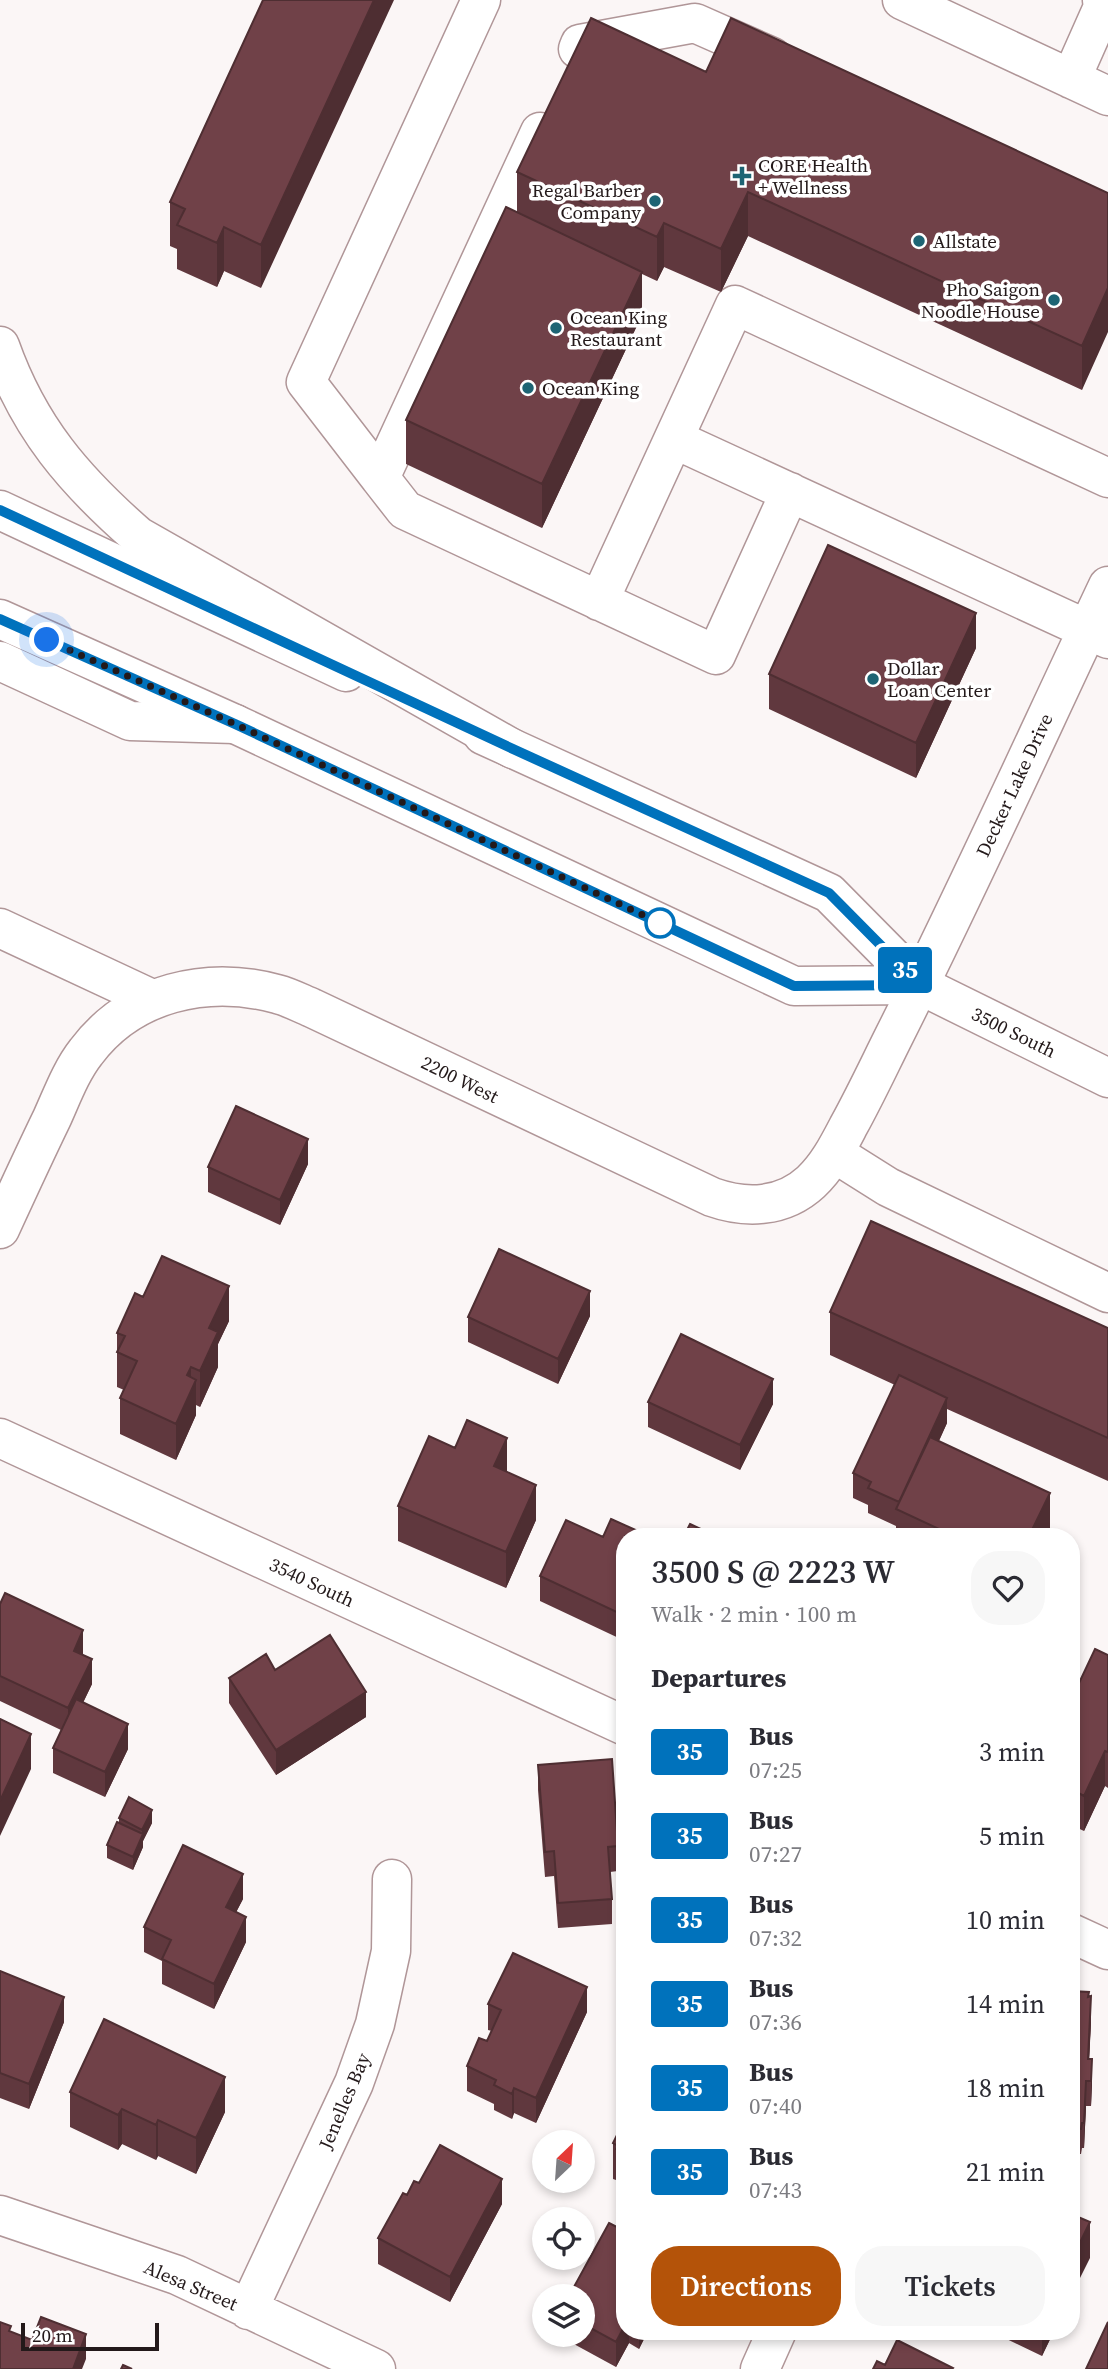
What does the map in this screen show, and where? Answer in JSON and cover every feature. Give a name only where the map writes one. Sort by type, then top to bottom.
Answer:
[{"type":"main road","points":[[481,0],[306,382],[405,510],[716,655],[790,492]]},
{"type":"main road","points":[[1071,79],[1103,7],[1102,0]]},
{"type":"main road","points":[[924,5],[1108,96]]},
{"type":"main road","points":[[380,478],[580,44],[695,23],[808,74]]},
{"type":"main road","points":[[599,601],[736,305],[1108,478]]},
{"type":"main road","points":[[0,346],[25,404],[46,440],[73,475],[138,536],[513,749]]},
{"type":"main road","points":[[674,439],[1098,634]]},
{"type":"main road","name":"3500 South","points":[[0,510],[829,893],[920,985],[1108,1078]]},
{"type":"main road","name":"Decker Lake Drive","points":[[920,985],[1098,634],[1108,586]]},
{"type":"main road","name":"3500 South","points":[[0,619],[235,724],[794,986],[920,985]]},
{"type":"main road","points":[[0,661],[130,720],[235,724]]},
{"type":"main road","points":[[0,928],[152,999]]},
{"type":"main road","name":"2200 West","points":[[0,1229],[9,1187],[85,1052],[104,1031],[152,999],[202,988],[228,986],[279,995],[687,1186],[730,1203],[750,1205],[772,1203],[791,1196],[823,1171],[920,985]]},
{"type":"main road","points":[[834,1153],[888,1186],[1108,1293]]},
{"type":"main road","name":"3540 South","points":[[0,1438],[616,1722]]},
{"type":"main road","name":"Jenelles Bay","points":[[248,2309],[354,2083],[375,2024],[391,1951],[392,1879]]},
{"type":"main road","points":[[1080,1937],[1108,1950]]},
{"type":"main road","name":"Alesa Street","points":[[0,2215],[177,2275],[376,2369]]},
{"type":"main road","points":[[760,2369],[773,2340]]},
{"type":"building","points":[[263,0],[374,0],[261,245],[224,227],[217,243],[177,225],[185,209],[170,202]]},
{"type":"building","points":[[591,18],[706,72],[731,18],[1108,193],[1108,288],[1082,346],[748,192],[721,249],[664,223],[657,237],[517,172]]},
{"type":"building","points":[[506,207],[642,272],[542,484],[406,420]]},
{"type":"building","name":"Dollar Loan Center","points":[[828,545],[976,613],[916,743],[769,674]]},
{"type":"building","points":[[236,1106],[308,1139],[280,1200],[208,1167]]},
{"type":"building","points":[[871,1221],[1108,1328],[1108,1438],[830,1312]]},
{"type":"building","points":[[499,1249],[590,1291],[558,1359],[468,1317]]},
{"type":"building","points":[[162,1256],[229,1286],[209,1328],[218,1332],[200,1371],[191,1367],[187,1375],[196,1380],[176,1424],[120,1398],[137,1361],[117,1352],[125,1336],[117,1333],[135,1293],[143,1297]]},
{"type":"building","points":[[681,1334],[773,1379],[740,1445],[648,1402]]},
{"type":"building","points":[[899,1375],[947,1398],[899,1502],[868,1488],[871,1482],[853,1473]]},
{"type":"building","points":[[467,1420],[507,1438],[494,1466],[536,1485],[506,1552],[398,1506],[429,1436],[455,1448]]},
{"type":"building","points":[[930,1437],[1050,1493],[1033,1528],[937,1528],[896,1509]]},
{"type":"building","points":[[611,1519],[631,1528],[616,1528],[616,1612],[540,1576],[566,1520],[603,1537]]},
{"type":"building","points":[[5,1593],[83,1630],[74,1651],[92,1659],[68,1708],[0,1676],[0,1604]]},
{"type":"building","points":[[330,1635],[366,1692],[276,1750],[229,1678],[266,1654],[275,1670]]},
{"type":"building","points":[[1095,1649],[1108,1655],[1108,1752],[1105,1751],[1084,1796],[1080,1794],[1080,1681]]},
{"type":"building","points":[[76,1699],[128,1724],[105,1772],[53,1748]]},
{"type":"building","points":[[0,1719],[31,1734],[0,1801]]},
{"type":"building","points":[[612,1759],[616,1846],[608,1847],[612,1899],[558,1903],[554,1851],[545,1852],[538,1765]]},
{"type":"building","points":[[129,1797],[152,1810],[142,1830],[119,1818]]},
{"type":"building","points":[[117,1822],[143,1834],[133,1857],[107,1845]]},
{"type":"building","points":[[183,1845],[243,1874],[226,1907],[246,1917],[214,1984],[162,1959],[171,1940],[144,1927]]},
{"type":"building","points":[[513,1953],[587,1987],[536,2098],[514,2088],[512,2094],[494,2085],[496,2080],[467,2066],[479,2038],[487,2041],[501,2010],[488,2004]]},
{"type":"building","points":[[0,1971],[64,1997],[29,2084],[0,2073]]},
{"type":"building","points":[[1080,1992],[1089,1992],[1088,1997],[1091,1996],[1088,2059],[1092,2059],[1091,2081],[1086,2081],[1084,2123],[1081,2129]]},
{"type":"building","points":[[104,2019],[225,2077],[196,2138],[158,2120],[156,2125],[122,2109],[118,2115],[70,2092]]},
{"type":"building","points":[[440,2145],[502,2179],[450,2277],[378,2238],[403,2193],[407,2195],[414,2181],[419,2183]]},
{"type":"building","points":[[1080,2218],[1090,2222],[1080,2243]]},
{"type":"building","points":[[609,2223],[616,2226],[616,2342],[595,2331],[595,2284],[576,2284],[583,2270],[595,2270],[595,2249]]},
{"type":"building","points":[[41,2317],[86,2334],[73,2369],[0,2369],[0,2322],[11,2326],[9,2331],[32,2340]]},
{"type":"building","points":[[1108,2322],[1108,2369],[1086,2369]]},
{"type":"building","points":[[897,2340],[953,2368],[873,2369],[877,2361],[885,2365]]},
{"type":"bus line","name":"35","points":[[0,510],[829,893],[920,985],[794,986],[235,724],[0,619]]},
{"type":"place","name":"CORE Health + Wellness","points":[[742,176]]},
{"type":"place","name":"Regal Barber Company","points":[[655,201]]},
{"type":"place","name":"Allstate","points":[[919,241]]},
{"type":"place","name":"Pho Saigon Noodle House","points":[[1054,300]]},
{"type":"place","name":"Ocean King Restaurant","points":[[556,328]]},
{"type":"place","name":"Ocean King","points":[[528,388]]},
{"type":"place","name":"Dollar Loan Center","points":[[873,679]]},
{"type":"route","points":[[47,640],[235,724],[660,923]]}]
